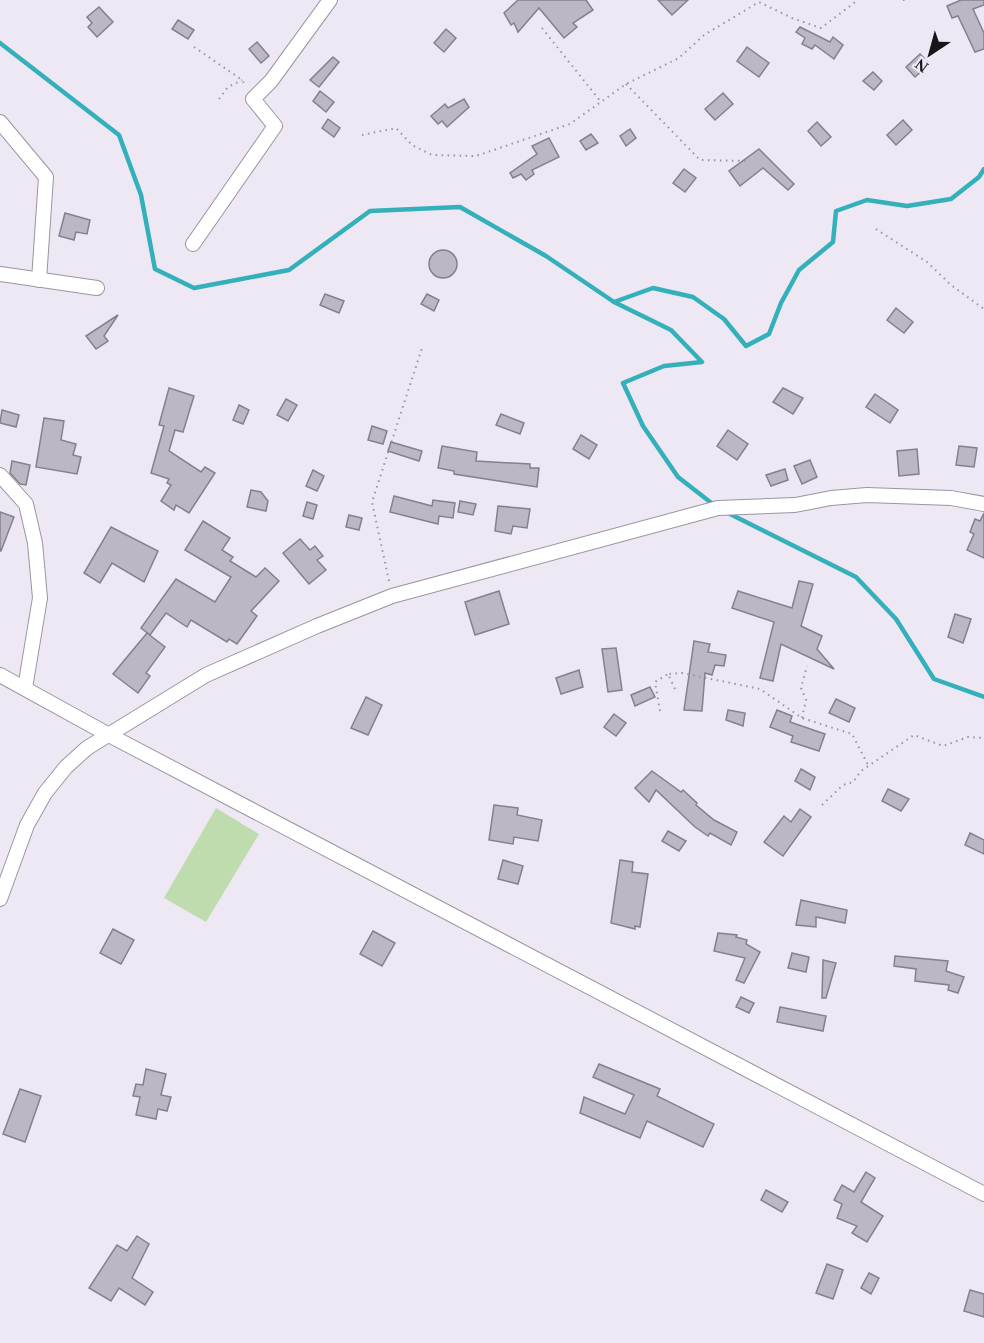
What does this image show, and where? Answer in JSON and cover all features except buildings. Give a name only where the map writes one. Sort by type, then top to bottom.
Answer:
[{"type":"street","points":[[193,244],[276,126],[253,99],[271,81],[330,0]]},
{"type":"street","points":[[0,122],[46,177],[39,280]]},
{"type":"street","points":[[0,274],[97,288]]},
{"type":"street","points":[[0,475],[26,504],[35,543],[40,598],[26,688]]},
{"type":"street","points":[[0,899],[3,884],[27,825],[45,793],[66,767],[87,748],[206,675],[392,596],[718,508],[795,505],[831,498],[867,495],[951,498],[984,504]]},
{"type":"street","points":[[0,675],[984,1194]]},
{"type":"path","points":[[362,135],[396,128],[412,145],[432,155],[476,156],[570,124],[626,84],[679,58],[704,35],[759,2],[792,18],[821,28],[858,0]]},
{"type":"path","points":[[542,28],[601,102]]},
{"type":"path","points":[[194,47],[242,80],[253,99]]},
{"type":"path","points":[[219,99],[228,87],[242,80]]},
{"type":"path","points":[[626,84],[700,160],[746,161]]},
{"type":"path","points":[[876,229],[927,262],[951,285],[984,309]]},
{"type":"path","points":[[392,596],[372,502],[422,348]]},
{"type":"path","points":[[802,718],[806,700],[801,688],[807,666]]},
{"type":"path","points":[[660,711],[655,681],[668,674],[682,673],[760,689],[802,718],[852,734],[868,765]]},
{"type":"path","points":[[668,674],[675,689]]},
{"type":"path","points":[[822,805],[843,785],[853,782],[868,765],[914,735],[943,746],[968,737],[984,738]]},
{"type":"green space","points":[[216,808],[259,834],[206,922],[164,898]]},
{"type":"waterway","points":[[0,43],[119,135],[141,195],[155,269],[194,288],[289,270],[370,211],[460,207],[546,256],[614,302],[671,330],[702,362],[664,366],[623,383],[643,426],[678,477],[714,505]]},
{"type":"waterway","points":[[614,302],[653,288],[693,297],[724,319],[746,346],[769,334],[781,303],[799,270],[833,242],[836,211],[867,200],[907,206],[951,199],[979,177],[984,169]]},
{"type":"waterway","points":[[726,512],[856,577],[896,619],[934,679],[984,697]]}]
